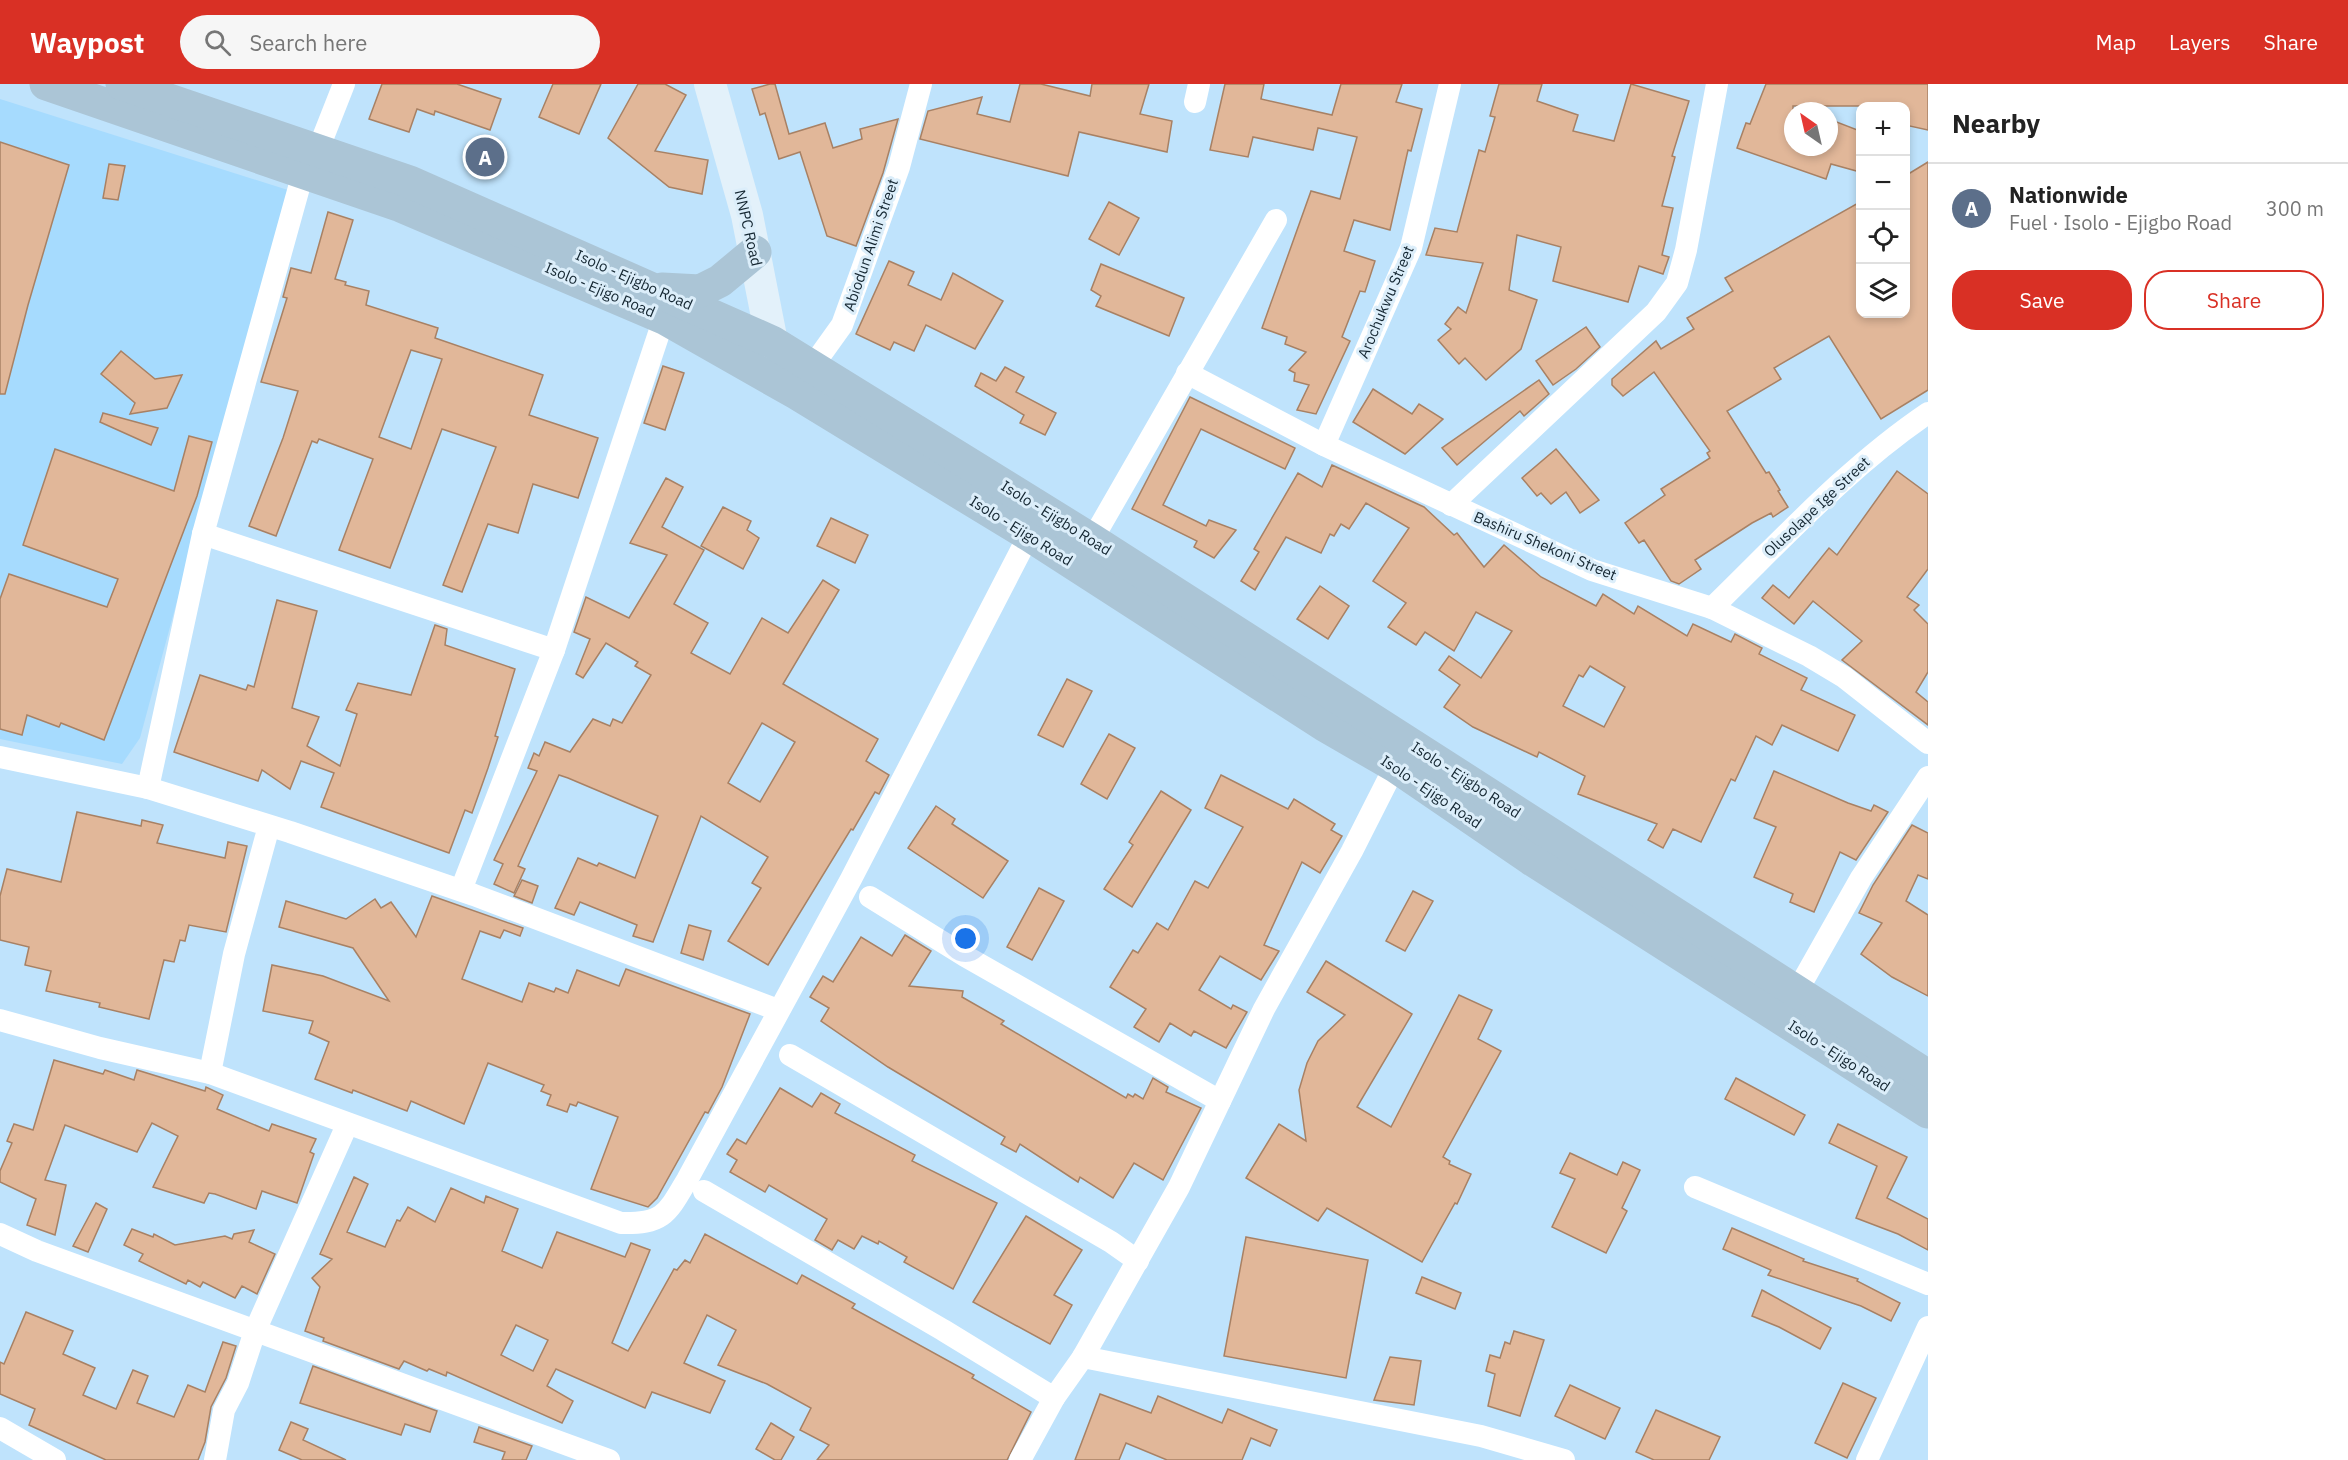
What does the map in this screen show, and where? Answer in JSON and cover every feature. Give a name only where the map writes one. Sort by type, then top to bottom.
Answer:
[{"type":"main road","points":[[46,84],[310,161]]},
{"type":"main road","name":"Isolo - Ejigbo Road","points":[[122,84],[310,161],[410,182],[659,303],[772,342],[1092,540],[1928,1076]]},
{"type":"main road","points":[[659,303],[700,291],[720,281],[754,252]]},
{"type":"main road","name":"Isolo - Ejigo Road","points":[[659,303],[758,371],[1029,535],[1324,725],[1395,766],[1580,891],[1928,1112]]},
{"type":"street","points":[[148,788],[203,534],[310,161],[344,84]]},
{"type":"street","name":"NNPC Road","points":[[710,84],[742,196],[772,342]]},
{"type":"street","name":"Abiodun Alimi Street","points":[[796,393],[812,365],[826,351],[843,325],[898,167],[921,84]]},
{"type":"street","name":"Arochukwu Street","points":[[1324,445],[1411,248],[1450,84]]},
{"type":"street","points":[[1451,505],[1656,312],[1677,283],[1686,250],[1717,84]]},
{"type":"street","points":[[1092,540],[1276,220]]},
{"type":"street","points":[[461,890],[554,650],[659,303]]},
{"type":"street","points":[[758,371],[772,342]]},
{"type":"street","name":"Bashiru Shekoni Street","points":[[1187,373],[1324,445],[1592,570],[1712,608],[1809,656],[1844,677],[1928,743]]},
{"type":"street","name":"Olusolape Ige Street","points":[[1712,608],[1858,467],[1897,434],[1928,413]]},
{"type":"street","points":[[203,534],[554,650]]},
{"type":"street","points":[[0,1020],[100,1048],[210,1073],[347,1125],[482,1171],[621,1223],[647,1224],[669,1211],[777,1010],[851,879],[1029,535]]},
{"type":"street","points":[[0,757],[148,788],[269,826],[461,890],[777,1010]]},
{"type":"street","points":[[1020,1460],[1054,1398],[1083,1357],[1179,1187],[1284,970],[1352,851],[1395,766]]},
{"type":"street","points":[[1796,993],[1861,878],[1920,801],[1928,777]]},
{"type":"street","points":[[210,1073],[234,954],[269,826]]},
{"type":"street","points":[[870,897],[965,956],[1220,1101]]},
{"type":"street","points":[[790,1055],[1111,1242],[1138,1261]]},
{"type":"street","points":[[215,1460],[224,1410],[238,1383],[255,1331],[347,1125]]},
{"type":"street","points":[[1695,1187],[1928,1284]]},
{"type":"street","points":[[704,1191],[943,1330],[1054,1398]]},
{"type":"street","points":[[0,1234],[37,1251],[609,1460]]},
{"type":"street","points":[[1868,1460],[1928,1327]]},
{"type":"street","points":[[1083,1357],[1480,1436],[1563,1460]]},
{"type":"street","points":[[0,1428],[55,1460]]},
{"type":"shaded area","points":[[0,99],[288,190],[140,738],[122,764],[0,739]]},
{"type":"building","points":[[382,84],[457,84],[501,99],[490,130],[435,111],[434,115],[417,109],[409,132],[369,119]]},
{"type":"building","points":[[553,84],[601,84],[579,134],[539,117]]},
{"type":"building","points":[[638,84],[665,84],[686,95],[655,151],[708,160],[702,194],[669,187],[608,138]]},
{"type":"building","points":[[775,84],[789,134],[825,123],[833,148],[862,139],[860,129],[898,119],[883,173],[856,246],[827,236],[800,152],[779,159],[765,113],[760,115],[752,89]]},
{"type":"building","points":[[1020,84],[1041,84],[1090,96],[1092,84],[1149,84],[1140,114],[1172,121],[1167,152],[1079,132],[1068,176],[920,139],[928,111],[982,97],[977,114],[1010,122]]},
{"type":"building","points":[[1225,84],[1264,84],[1261,99],[1332,115],[1341,84],[1402,84],[1396,102],[1422,109],[1411,151],[1408,150],[1390,230],[1354,220],[1344,251],[1375,261],[1365,292],[1360,291],[1342,337],[1350,341],[1316,414],[1297,410],[1309,385],[1294,381],[1295,373],[1289,370],[1306,352],[1285,344],[1287,337],[1262,328],[1311,191],[1340,199],[1357,137],[1318,128],[1313,150],[1253,137],[1248,157],[1210,150]]},
{"type":"building","points":[[1499,84],[1542,84],[1537,101],[1578,115],[1573,131],[1614,141],[1631,84],[1689,101],[1672,156],[1675,157],[1662,206],[1673,208],[1662,255],[1669,257],[1663,274],[1639,266],[1628,302],[1553,281],[1561,247],[1517,235],[1509,290],[1537,300],[1521,349],[1486,380],[1465,358],[1459,364],[1438,340],[1451,329],[1445,324],[1458,307],[1466,313],[1483,263],[1426,255],[1435,228],[1457,232],[1479,150],[1485,152],[1495,117],[1490,116]]},
{"type":"building","points":[[1766,84],[1928,84],[1928,130],[1910,126],[1910,102],[1856,102],[1856,106],[1838,106],[1838,102],[1784,102],[1784,156],[1838,156],[1838,122],[1856,129],[1856,171],[1831,164],[1826,179],[1737,148],[1746,123],[1750,124]]},
{"type":"building","points":[[0,142],[69,165],[28,305],[5,394],[0,394]]},
{"type":"building","points":[[1928,162],[1928,390],[1881,419],[1829,336],[1774,368],[1781,379],[1727,411],[1766,473],[1769,472],[1788,507],[1773,517],[1771,513],[1752,523],[1695,560],[1701,569],[1679,584],[1671,581],[1644,540],[1639,543],[1625,523],[1665,495],[1661,489],[1710,458],[1707,453],[1710,451],[1654,372],[1623,396],[1612,385],[1612,379],[1656,341],[1661,349],[1694,329],[1687,318],[1733,291],[1725,278],[1856,204],[1856,318],[1910,318],[1910,173]]},
{"type":"building","points":[[109,164],[125,166],[118,200],[103,198]]},
{"type":"building","points":[[1109,202],[1139,218],[1119,255],[1089,239]]},
{"type":"building","points":[[328,212],[353,220],[335,279],[346,282],[345,285],[369,291],[366,305],[438,328],[435,338],[543,375],[529,415],[598,438],[578,498],[533,484],[518,533],[488,524],[462,592],[443,585],[496,447],[442,429],[390,568],[339,550],[373,459],[319,439],[317,443],[312,441],[276,536],[249,526],[283,438],[298,391],[261,382],[287,298],[283,297],[291,268],[311,273]],"holes":[[[411,350],[442,359],[411,449],[379,437]]]},
{"type":"building","points":[[889,261],[914,272],[908,285],[941,300],[953,273],[1003,301],[975,349],[926,325],[914,351],[894,342],[890,350],[856,334]]},
{"type":"building","points":[[1101,264],[1184,298],[1169,336],[1096,306],[1101,296],[1091,290]]},
{"type":"building","points":[[1586,327],[1600,347],[1576,369],[1553,385],[1536,361]]},
{"type":"building","points":[[121,351],[155,379],[182,375],[167,408],[130,414],[135,403],[101,374]]},
{"type":"building","points":[[663,366],[684,373],[665,430],[644,423]]},
{"type":"building","points":[[1005,367],[1024,377],[1016,392],[1056,413],[1045,435],[1020,423],[1024,415],[975,386],[981,373],[996,381]]},
{"type":"building","points":[[1539,380],[1549,394],[1524,416],[1520,411],[1457,465],[1442,448]]},
{"type":"building","points":[[1373,389],[1412,414],[1419,404],[1443,419],[1405,454],[1353,422]]},
{"type":"building","points":[[1190,397],[1295,448],[1285,469],[1201,429],[1163,505],[1206,526],[1209,520],[1236,530],[1214,558],[1194,547],[1197,541],[1132,509]]},
{"type":"building","points":[[103,413],[158,428],[151,445],[100,422]]},
{"type":"building","points":[[189,436],[212,442],[197,496],[104,740],[61,723],[59,727],[27,715],[22,735],[0,729],[0,599],[9,574],[107,607],[118,579],[23,545],[55,449],[174,491]]},
{"type":"building","points":[[1556,449],[1599,500],[1580,513],[1566,492],[1551,504],[1541,493],[1537,496],[1522,478]]},
{"type":"building","points":[[1332,465],[1424,507],[1454,535],[1457,533],[1484,567],[1504,545],[1541,577],[1596,606],[1603,594],[1634,614],[1638,606],[1687,636],[1693,624],[1731,642],[1735,634],[1762,648],[1759,654],[1807,678],[1801,690],[1855,715],[1838,751],[1782,725],[1772,745],[1756,736],[1735,781],[1731,779],[1701,842],[1673,829],[1663,848],[1648,840],[1657,824],[1578,794],[1585,776],[1539,752],[1537,757],[1473,727],[1444,707],[1460,685],[1439,670],[1449,656],[1481,678],[1512,631],[1476,612],[1454,651],[1425,632],[1416,645],[1388,627],[1406,603],[1373,581],[1409,528],[1366,503],[1349,529],[1341,524],[1334,536],[1330,534],[1321,553],[1286,537],[1255,590],[1241,581],[1259,552],[1254,549],[1298,473],[1322,487]],"holes":[[[1590,666],[1625,687],[1604,727],[1563,706],[1579,675],[1583,677]]]},
{"type":"building","points":[[1897,471],[1928,494],[1928,569],[1907,597],[1919,605],[1914,610],[1928,624],[1928,672],[1916,692],[1928,702],[1928,725],[1842,660],[1862,641],[1813,601],[1794,624],[1762,598],[1773,585],[1789,598],[1829,548],[1837,555]]},
{"type":"building","points":[[666,478],[683,487],[662,527],[704,550],[674,604],[708,623],[691,653],[730,674],[762,618],[788,633],[823,580],[839,590],[783,684],[878,739],[866,761],[889,775],[879,794],[875,792],[853,830],[851,829],[768,965],[728,941],[761,888],[752,883],[768,857],[701,816],[653,942],[633,936],[637,925],[580,902],[574,915],[555,908],[578,858],[597,866],[599,863],[635,878],[658,816],[568,778],[559,775],[518,866],[525,869],[514,893],[494,884],[503,864],[494,860],[537,771],[528,768],[534,753],[539,756],[545,742],[570,752],[593,719],[610,726],[613,719],[622,723],[651,675],[635,666],[638,662],[606,643],[583,678],[576,674],[590,639],[574,632],[586,597],[629,618],[667,555],[630,543]],"holes":[[[762,723],[795,742],[760,802],[728,783]]]},
{"type":"building","points":[[723,507],[751,521],[747,530],[759,538],[743,569],[701,546]]},
{"type":"building","points":[[831,518],[868,535],[855,563],[817,546]]},
{"type":"building","points":[[1320,586],[1349,606],[1328,639],[1297,619]]},
{"type":"building","points":[[277,600],[317,611],[292,708],[319,717],[307,746],[340,766],[357,714],[346,710],[358,683],[411,695],[435,625],[447,629],[445,645],[515,669],[495,736],[498,737],[472,813],[465,810],[449,853],[321,807],[334,773],[301,761],[290,789],[262,770],[258,781],[174,752],[200,675],[246,690],[248,685],[254,687]]},
{"type":"building","points":[[1067,679],[1092,691],[1063,747],[1038,735]]},
{"type":"building","points":[[1109,734],[1135,748],[1107,799],[1081,784]]},
{"type":"building","points":[[1774,771],[1848,803],[1871,811],[1874,805],[1888,812],[1856,860],[1840,852],[1814,912],[1790,902],[1793,894],[1754,877],[1776,827],[1754,818]]},
{"type":"building","points":[[1221,775],[1288,809],[1294,799],[1335,824],[1331,830],[1342,836],[1320,873],[1302,862],[1264,945],[1279,951],[1261,980],[1220,956],[1199,990],[1231,1009],[1233,1005],[1247,1012],[1226,1048],[1194,1031],[1191,1036],[1170,1023],[1159,1042],[1134,1027],[1146,1009],[1110,987],[1133,950],[1138,953],[1157,923],[1168,930],[1195,881],[1208,888],[1243,827],[1205,808]]},
{"type":"building","points":[[1161,791],[1191,810],[1132,907],[1104,889],[1133,845],[1129,842]]},
{"type":"building","points":[[936,806],[955,819],[952,824],[1008,861],[983,898],[908,848]]},
{"type":"building","points":[[77,812],[141,826],[142,820],[163,825],[157,843],[225,858],[228,842],[247,846],[226,932],[189,925],[185,941],[180,940],[174,962],[164,960],[149,1019],[99,1007],[100,1003],[46,991],[51,971],[25,965],[29,947],[0,940],[0,896],[7,869],[61,882]]},
{"type":"building","points":[[1912,825],[1928,833],[1928,879],[1918,875],[1906,901],[1928,915],[1928,996],[1892,977],[1861,954],[1882,923],[1859,913],[1873,885]]},
{"type":"building","points":[[522,880],[538,886],[532,903],[514,896]]},
{"type":"building","points":[[1039,888],[1064,901],[1032,960],[1007,947]]},
{"type":"building","points":[[1413,891],[1433,901],[1405,951],[1386,941]]},
{"type":"building","points":[[432,896],[523,928],[520,936],[504,930],[500,938],[480,931],[462,979],[522,1002],[529,983],[554,992],[556,988],[568,993],[577,970],[619,986],[626,969],[750,1014],[722,1087],[708,1113],[705,1112],[657,1198],[648,1207],[591,1189],[618,1117],[578,1102],[576,1106],[570,1104],[567,1112],[547,1105],[551,1095],[541,1091],[544,1085],[488,1063],[464,1124],[411,1101],[407,1111],[353,1090],[352,1093],[315,1079],[329,1042],[309,1033],[313,1021],[263,1011],[272,965],[323,976],[389,1001],[353,948],[279,927],[286,901],[346,919],[375,899],[381,908],[391,902],[416,937]]},
{"type":"building","points":[[689,925],[711,931],[703,960],[681,953]]},
{"type":"building","points":[[905,935],[931,951],[909,986],[963,991],[962,997],[1004,1021],[1001,1024],[1126,1098],[1128,1094],[1133,1097],[1135,1094],[1143,1099],[1153,1078],[1168,1087],[1166,1092],[1201,1108],[1163,1180],[1134,1163],[1113,1198],[1080,1177],[1078,1182],[1020,1144],[1016,1152],[1001,1144],[1005,1137],[888,1067],[821,1021],[829,1008],[810,997],[823,976],[833,982],[861,937],[892,956]]},
{"type":"building","points":[[1326,961],[1412,1014],[1357,1107],[1391,1127],[1459,995],[1492,1010],[1478,1039],[1501,1051],[1443,1157],[1450,1161],[1449,1164],[1471,1174],[1457,1204],[1455,1203],[1422,1262],[1327,1208],[1318,1221],[1246,1178],[1279,1124],[1306,1141],[1299,1090],[1307,1063],[1318,1041],[1345,1015],[1307,992]]},
{"type":"building","points":[[54,1060],[103,1074],[105,1070],[134,1080],[137,1070],[205,1091],[206,1087],[223,1095],[217,1109],[269,1131],[272,1124],[316,1139],[310,1152],[314,1154],[297,1203],[262,1191],[256,1209],[215,1194],[209,1193],[204,1203],[153,1187],[178,1136],[152,1123],[137,1152],[65,1125],[45,1180],[66,1185],[55,1235],[27,1225],[36,1199],[0,1182],[0,1171],[12,1143],[7,1141],[14,1124],[33,1130]]},
{"type":"building","points":[[1736,1078],[1805,1115],[1794,1135],[1725,1099]]},
{"type":"building","points":[[780,1088],[812,1107],[821,1093],[840,1104],[835,1113],[915,1155],[912,1161],[997,1203],[953,1289],[904,1262],[907,1257],[879,1241],[878,1244],[862,1236],[854,1249],[838,1240],[832,1250],[815,1240],[827,1219],[769,1185],[765,1192],[730,1172],[737,1160],[727,1154],[737,1139],[746,1144]]},
{"type":"building","points":[[1838,1124],[1907,1157],[1887,1198],[1928,1219],[1928,1250],[1898,1234],[1856,1218],[1877,1166],[1829,1143]]},
{"type":"building","points":[[1570,1153],[1617,1175],[1623,1162],[1640,1170],[1622,1208],[1627,1211],[1606,1253],[1552,1227],[1575,1179],[1560,1173]]},
{"type":"building","points":[[354,1177],[368,1184],[347,1232],[385,1247],[397,1220],[400,1221],[408,1207],[435,1222],[451,1188],[484,1203],[486,1196],[518,1209],[502,1251],[542,1268],[557,1232],[625,1257],[631,1243],[650,1250],[612,1343],[628,1351],[674,1269],[677,1270],[685,1260],[690,1263],[705,1234],[797,1284],[802,1275],[855,1304],[852,1308],[974,1375],[972,1378],[1031,1412],[1007,1460],[817,1460],[829,1445],[800,1430],[811,1408],[767,1384],[718,1365],[736,1330],[707,1315],[684,1363],[725,1381],[710,1413],[652,1392],[645,1408],[556,1369],[547,1386],[573,1401],[562,1423],[447,1372],[446,1376],[404,1361],[399,1369],[323,1341],[324,1338],[305,1331],[320,1287],[312,1278],[332,1259],[320,1254]],"holes":[[[516,1325],[548,1340],[533,1371],[501,1355]]]},
{"type":"building","points":[[96,1203],[107,1209],[88,1252],[73,1246]]},
{"type":"building","points":[[1026,1216],[1082,1250],[1054,1295],[1072,1305],[1050,1344],[973,1302]]},
{"type":"building","points":[[1732,1228],[1804,1259],[1803,1261],[1858,1279],[1857,1281],[1900,1303],[1891,1321],[1861,1306],[1768,1275],[1771,1270],[1723,1249]]},
{"type":"building","points":[[132,1229],[153,1237],[154,1234],[175,1245],[225,1236],[232,1239],[234,1234],[254,1230],[249,1242],[275,1254],[257,1294],[242,1286],[235,1298],[203,1282],[200,1287],[188,1280],[186,1284],[139,1261],[143,1254],[124,1245]]},
{"type":"building","points":[[1246,1237],[1368,1260],[1346,1378],[1224,1356]]},
{"type":"building","points":[[1422,1277],[1461,1293],[1455,1309],[1416,1293]]},
{"type":"building","points":[[1762,1290],[1831,1328],[1820,1349],[1779,1327],[1752,1316]]},
{"type":"building","points":[[26,1312],[73,1331],[63,1354],[95,1368],[83,1395],[116,1409],[133,1370],[148,1376],[137,1403],[174,1417],[188,1385],[205,1392],[223,1342],[236,1346],[226,1378],[211,1407],[205,1442],[198,1460],[106,1460],[29,1425],[35,1409],[0,1394],[0,1362],[4,1364]]},
{"type":"building","points":[[1514,1331],[1544,1340],[1520,1416],[1488,1406],[1495,1374],[1486,1371],[1490,1355],[1500,1358],[1505,1342],[1510,1344]]},
{"type":"building","points":[[1390,1357],[1421,1361],[1414,1405],[1374,1400]]},
{"type":"building","points":[[313,1366],[437,1411],[430,1432],[405,1424],[401,1435],[300,1403]]},
{"type":"building","points":[[1843,1383],[1876,1398],[1847,1458],[1815,1443]]},
{"type":"building","points":[[1570,1385],[1620,1408],[1605,1439],[1555,1416]]},
{"type":"building","points":[[1100,1394],[1151,1413],[1158,1396],[1222,1423],[1228,1409],[1277,1430],[1270,1446],[1251,1438],[1242,1460],[1167,1460],[1126,1443],[1119,1460],[1075,1460]]},
{"type":"building","points":[[1656,1410],[1720,1437],[1709,1460],[1654,1460],[1636,1452]]},
{"type":"building","points":[[291,1422],[308,1429],[303,1440],[346,1460],[302,1460],[279,1450]]},
{"type":"building","points":[[771,1423],[794,1437],[781,1460],[775,1460],[756,1449]]},
{"type":"building","points":[[479,1427],[532,1446],[526,1460],[502,1460],[505,1452],[474,1442]]},
{"type":"place","name":"Nationwide","points":[[485,157]]}]
